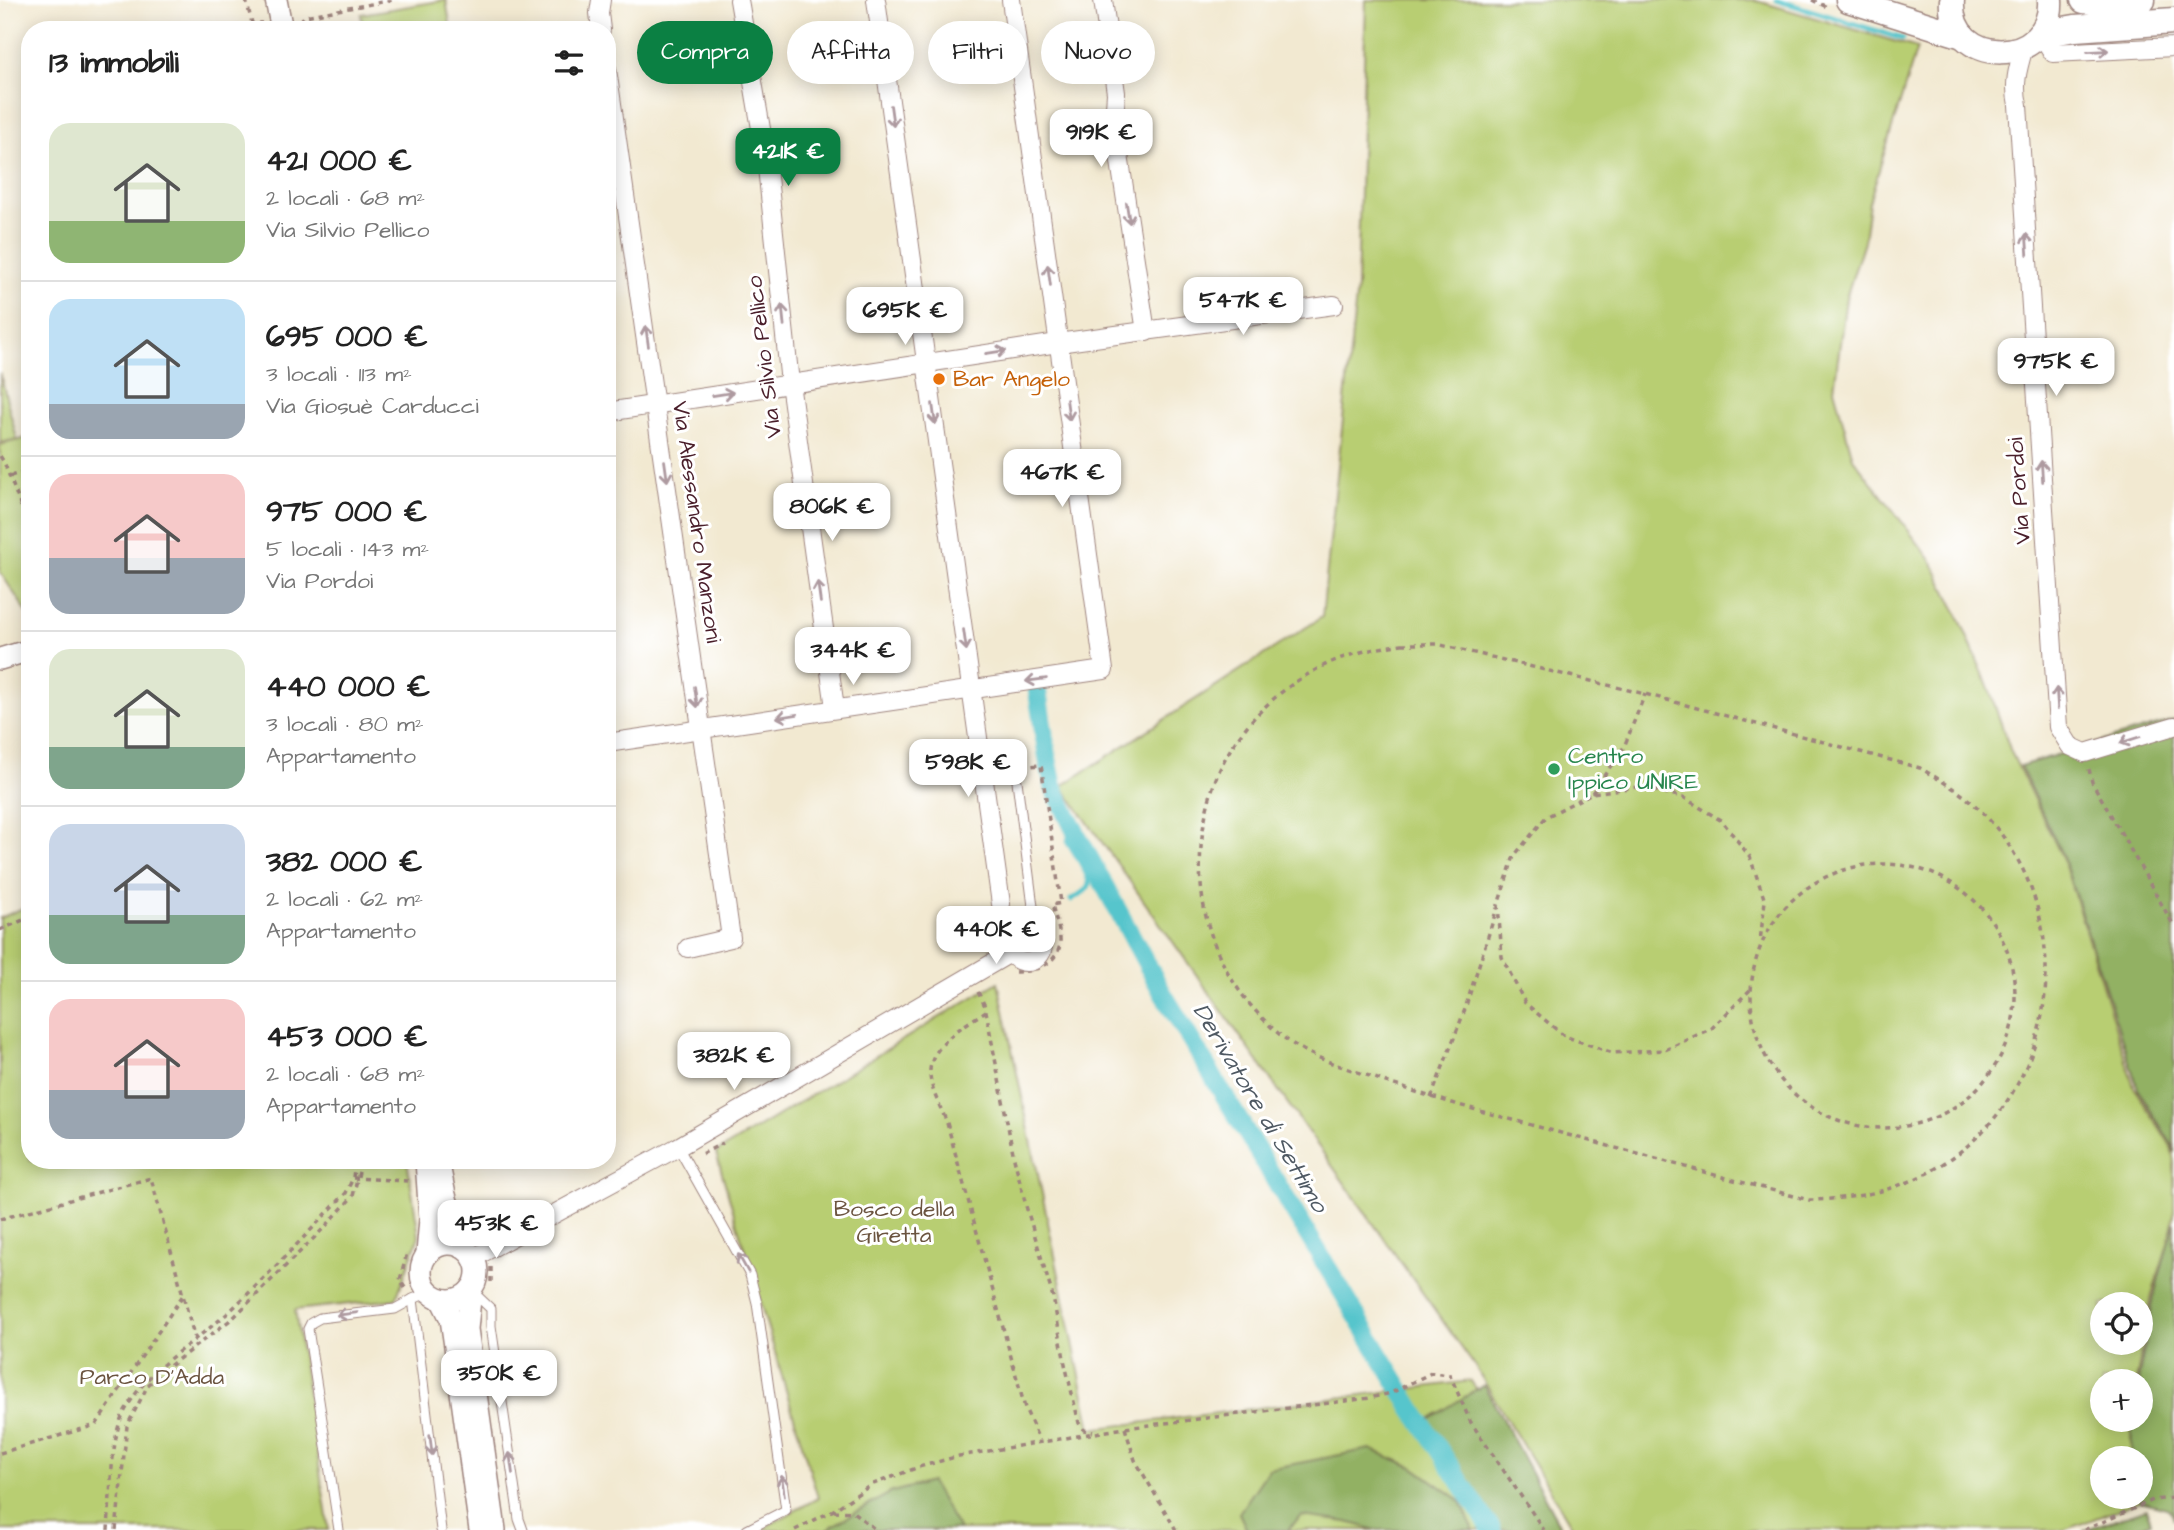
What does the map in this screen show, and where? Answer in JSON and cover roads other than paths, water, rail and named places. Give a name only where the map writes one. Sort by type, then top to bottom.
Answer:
[{"type":"main road","points":[[1847,0],[1963,36]]},
{"type":"main road","points":[[1952,0],[1956,25],[1963,36],[1974,45],[2007,53],[2032,40],[2076,28],[2174,21]]},
{"type":"main road","points":[[2032,40],[2048,19],[2050,0]]},
{"type":"main road","points":[[2084,0],[2106,3],[2142,0]]},
{"type":"street","points":[[276,0],[281,21]]},
{"type":"street","points":[[600,21],[601,0]]},
{"type":"street","name":"Via Silvio Pellico","points":[[739,0],[766,158],[790,383],[835,708]]},
{"type":"street","points":[[876,0],[1001,904]]},
{"type":"street","points":[[616,742],[1104,670],[1011,0]]},
{"type":"street","points":[[1103,0],[1116,93],[1114,122],[1146,332]]},
{"type":"street","points":[[2032,40],[2053,53],[2174,47]]},
{"type":"street","name":"Via Pordoi","points":[[2032,40],[2014,79],[2014,90],[2018,105],[2058,727],[2070,746],[2085,753],[2174,726]]},
{"type":"street","name":"Via Alessandro Manzoni","points":[[616,131],[731,938],[688,948]]},
{"type":"street","points":[[616,411],[1058,343],[1334,305]]},
{"type":"street","points":[[0,659],[21,653]]},
{"type":"street","points":[[1029,928],[1036,930],[1043,940],[1044,949],[1038,959],[1031,962],[1016,960],[1010,953],[1011,937],[1017,931],[1029,928]]},
{"type":"street","points":[[427,1254],[446,1244],[467,1252],[678,1147],[1010,953]]},
{"type":"street","points":[[427,1169],[430,1219],[427,1254],[421,1270],[426,1295],[447,1309],[454,1331],[480,1530]]},
{"type":"street","points":[[440,1169],[445,1195],[477,1274],[471,1289],[467,1329],[495,1530]]},
{"type":"street","points":[[426,1295],[460,1298],[471,1289]]},
{"type":"lane","points":[[1017,781],[1036,930]]},
{"type":"lane","points":[[678,1147],[750,1275],[758,1303],[786,1510],[747,1530]]},
{"type":"lane","points":[[471,1289],[491,1309],[491,1326],[517,1511],[523,1530]]},
{"type":"lane","points":[[339,1530],[308,1329],[311,1323],[320,1318],[395,1308],[426,1295],[441,1530]]},
{"type":"waterway","points":[[1777,0],[1903,39]]},
{"type":"waterway","name":"Derivatore di Settimo","points":[[1037,688],[1054,788],[1076,833],[1162,992],[1412,1408],[1492,1530]]},
{"type":"waterway","points":[[1071,900],[1089,885],[1068,842],[1069,837],[1076,833]]},
{"type":"place","name":"Bar Angelo","points":[[939,379]]},
{"type":"place","name":"Centro Ippico UNIRE","points":[[1554,769]]},
{"type":"park label","name":"Bosco della Giretta","points":[[894,1222]]},
{"type":"park label","name":"Parco D'Adda","points":[[152,1377]]}]
